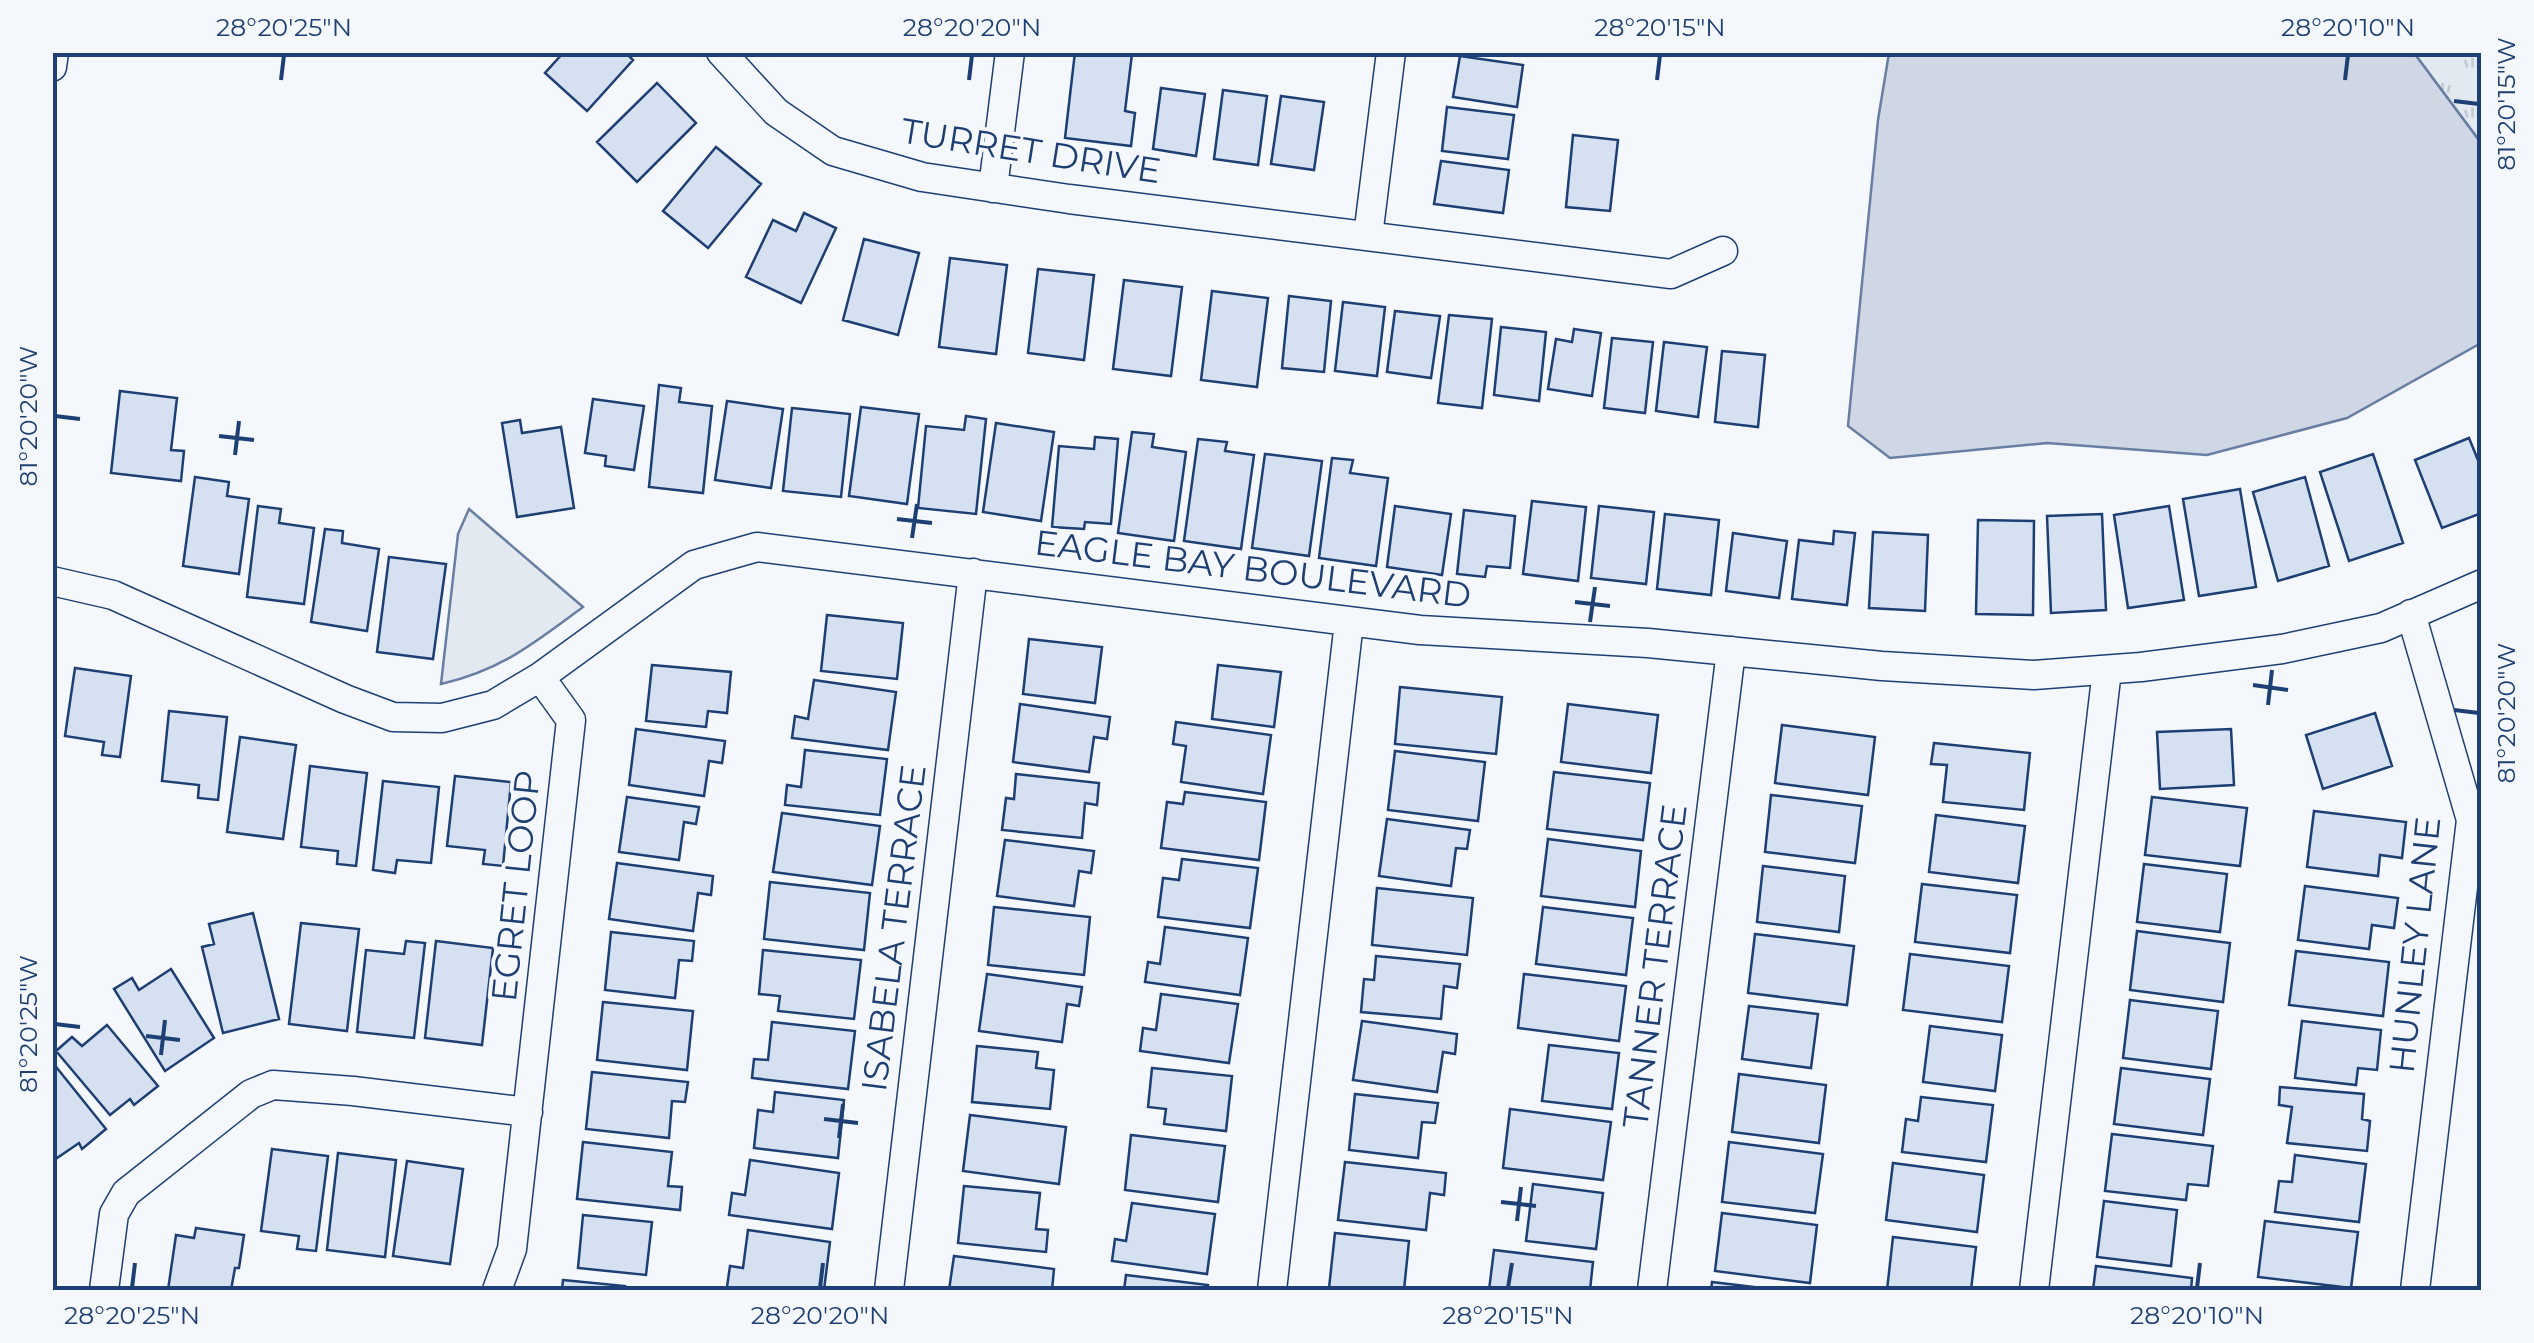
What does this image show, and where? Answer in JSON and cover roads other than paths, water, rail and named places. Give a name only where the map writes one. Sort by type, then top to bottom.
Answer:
[{"type":"street","points":[[52,67],[54,52]]},
{"type":"street","name":"TURRET DRIVE","points":[[721,52],[776,112],[832,151],[922,176],[1670,274],[1723,251]]},
{"type":"street","points":[[992,188],[1010,52]]},
{"type":"street","points":[[1368,236],[1391,52]]},
{"type":"street","name":"EAGLE BAY BOULEVARD","points":[[66,584],[113,594],[345,699],[392,716],[442,718],[493,705],[540,677],[694,565],[757,547],[1420,630],[2034,675],[2282,649],[2381,628],[2482,584]]},
{"type":"street","name":"ISABELA TERRACE","points":[[889,1290],[973,574]]},
{"type":"street","name":"HUNLEY LANE","points":[[2411,614],[2471,820],[2474,863],[2415,1290]]},
{"type":"street","points":[[1272,1290],[1350,622]]},
{"type":"street","name":"TANNER TERRACE","points":[[1652,1290],[1731,651]]},
{"type":"street","points":[[2034,1290],[2107,670]]},
{"type":"street","name":"EGRET LOOP","points":[[497,1290],[512,1249],[572,720],[540,677]]},
{"type":"street","points":[[104,1290],[114,1214],[126,1193],[251,1094],[273,1086],[352,1091],[528,1112]]}]
